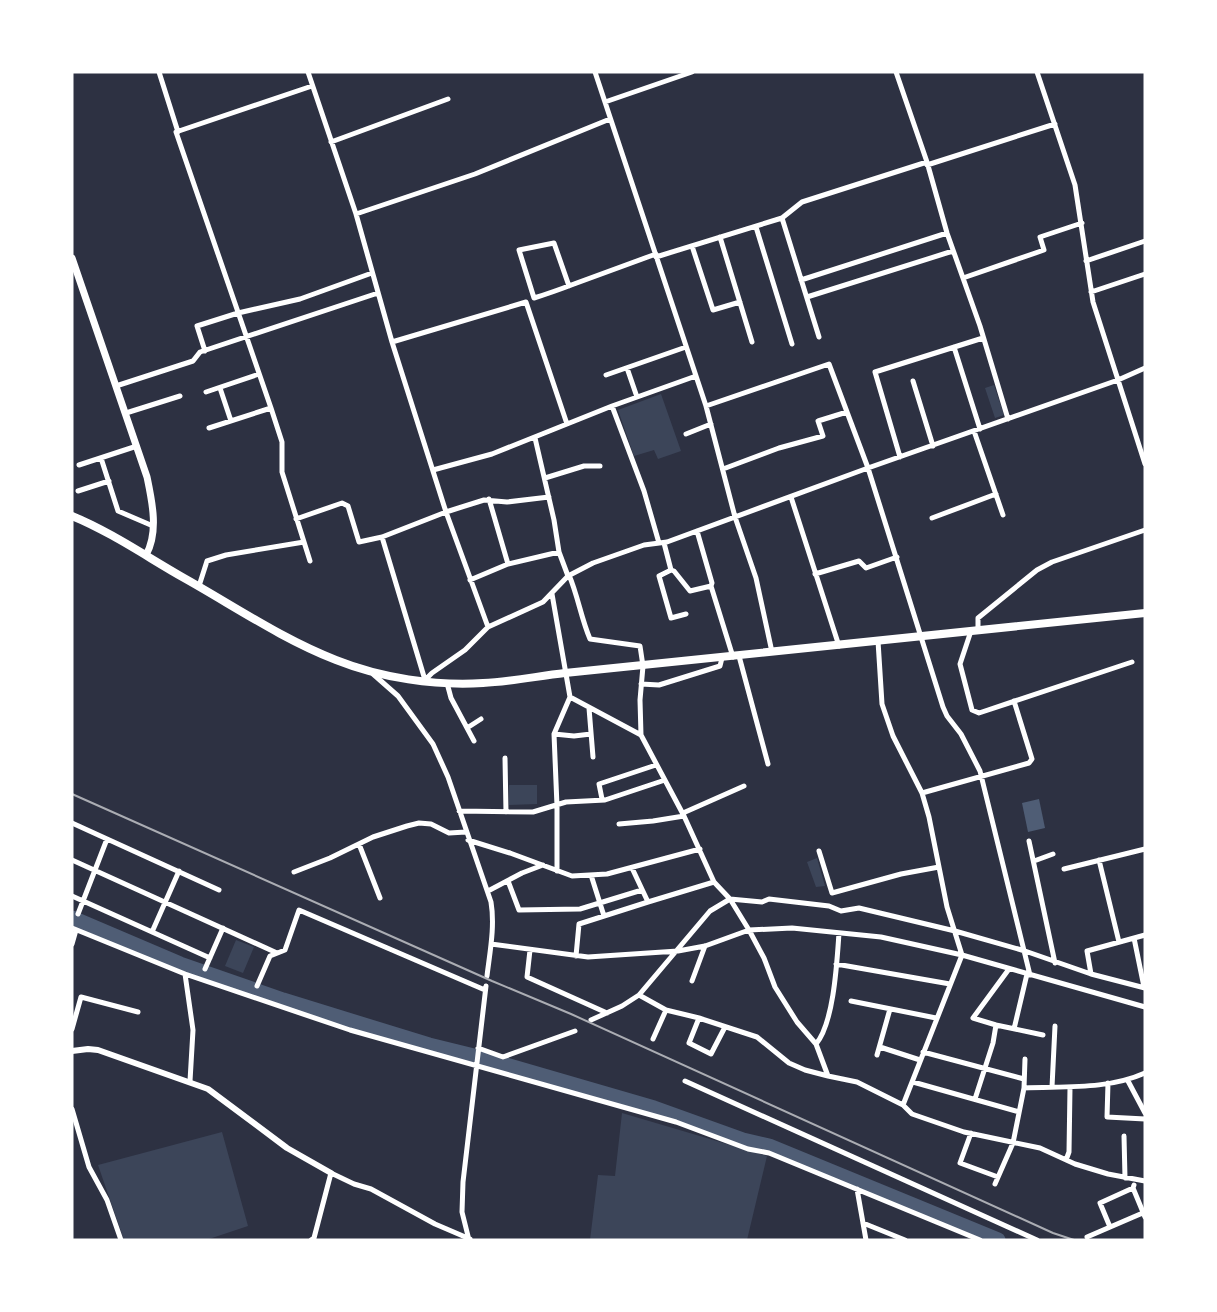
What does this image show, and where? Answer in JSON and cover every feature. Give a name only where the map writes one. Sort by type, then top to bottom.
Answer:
[{"type":"highway","points":[[72,516],[146,555],[280,634],[336,660],[370,671],[447,682],[483,683],[1145,613]]},
{"type":"main road","points":[[72,258],[137,446],[151,496],[153,526],[146,555]]},
{"type":"street","points":[[159,72],[282,442],[282,472],[310,561]]},
{"type":"street","points":[[308,72],[356,214],[392,342],[446,512],[488,627]]},
{"type":"street","points":[[595,72],[706,406],[735,517],[756,578],[772,652]]},
{"type":"street","points":[[605,102],[692,72]]},
{"type":"street","points":[[896,72],[1008,419]]},
{"type":"street","points":[[1037,72],[1075,185],[1091,292],[1145,464]]},
{"type":"street","points":[[178,132],[312,86]]},
{"type":"street","points":[[332,142],[448,99]]},
{"type":"street","points":[[356,214],[475,174],[610,119]]},
{"type":"street","points":[[569,286],[554,243],[519,250],[534,298],[569,286],[656,255],[782,218],[802,202],[1054,124]]},
{"type":"street","points":[[782,218],[819,337]]},
{"type":"street","points":[[963,278],[1044,250],[1040,237],[1082,223]]},
{"type":"street","points":[[756,226],[792,344]]},
{"type":"street","points":[[801,280],[947,233]]},
{"type":"street","points":[[720,237],[752,342]]},
{"type":"street","points":[[1086,261],[1145,242]]},
{"type":"street","points":[[692,246],[713,310],[740,302]]},
{"type":"street","points":[[807,297],[953,251]]},
{"type":"street","points":[[205,351],[197,326],[238,313],[300,299],[372,273]]},
{"type":"street","points":[[1091,292],[1144,277]]},
{"type":"street","points":[[116,386],[193,361],[200,352],[378,293]]},
{"type":"street","points":[[392,342],[526,302],[567,424]]},
{"type":"street","points":[[900,457],[875,372],[983,338]]},
{"type":"street","points":[[606,375],[686,347]]},
{"type":"street","points":[[954,347],[1003,514]]},
{"type":"street","points":[[706,406],[829,364],[868,468],[943,707],[974,756],[982,777],[1025,951],[1028,975],[1014,1029]]},
{"type":"street","points":[[627,368],[637,397]]},
{"type":"street","points":[[382,537],[425,680],[465,650],[488,627],[543,602],[568,575],[603,559],[697,531],[1118,380],[1145,368]]},
{"type":"street","points":[[206,392],[259,374]]},
{"type":"street","points":[[433,470],[492,454],[612,406],[696,376]]},
{"type":"street","points":[[914,381],[933,446]]},
{"type":"street","points":[[220,388],[231,421]]},
{"type":"street","points":[[126,413],[180,396]]},
{"type":"street","points":[[612,406],[671,570],[690,591],[711,586]]},
{"type":"street","points":[[209,428],[271,408]]},
{"type":"street","points":[[723,469],[779,448],[823,436],[818,421],[847,412]]},
{"type":"street","points":[[686,434],[711,424]]},
{"type":"street","points":[[535,438],[559,552],[578,597],[583,623],[590,639],[640,646],[643,666],[641,735],[683,814],[714,882],[730,899],[764,958],[775,987],[797,1022],[816,1044],[828,1076]]},
{"type":"street","points":[[79,465],[137,446]]},
{"type":"street","points":[[100,458],[118,511],[153,526]]},
{"type":"street","points":[[545,478],[584,466],[600,466]]},
{"type":"street","points":[[78,491],[109,481]]},
{"type":"street","points":[[932,518],[996,494]]},
{"type":"street","points":[[296,519],[342,503],[348,506],[359,542],[382,537],[446,512],[489,499],[507,502],[549,497]]},
{"type":"street","points":[[790,497],[839,646]]},
{"type":"street","points":[[489,499],[508,564]]},
{"type":"street","points":[[1132,662],[979,712],[972,710],[960,664],[975,631],[978,618],[1037,570],[1052,562],[1145,530]]},
{"type":"street","points":[[697,531],[711,586],[736,656],[768,764]]},
{"type":"street","points":[[199,586],[207,561],[226,555],[304,542]]},
{"type":"street","points":[[470,580],[508,564],[559,552]]},
{"type":"street","points":[[815,574],[859,561],[866,568],[897,558]]},
{"type":"street","points":[[671,570],[658,576],[671,618],[686,614]]},
{"type":"street","points":[[552,594],[570,698],[554,734],[557,871]]},
{"type":"street","points":[[878,641],[882,704],[893,736],[922,793],[962,955],[903,1105]]},
{"type":"street","points":[[641,684],[659,685],[720,666],[722,658]]},
{"type":"street","points":[[370,671],[398,696],[433,744],[448,777],[468,840],[488,891],[493,914],[487,976]]},
{"type":"street","points":[[447,682],[451,698],[474,741]]},
{"type":"street","points":[[570,698],[641,735]]},
{"type":"street","points":[[922,793],[1029,763],[1032,759],[1014,701]]},
{"type":"street","points":[[589,708],[593,757]]},
{"type":"street","points":[[467,728],[481,719]]},
{"type":"street","points":[[554,734],[574,736],[591,734]]},
{"type":"street","points":[[505,758],[506,812]]},
{"type":"street","points":[[602,799],[599,784],[656,765]]},
{"type":"street","points":[[459,811],[533,812],[566,802],[605,800],[665,780]]},
{"type":"street","points":[[619,824],[653,821],[683,814],[744,786]]},
{"type":"street","points":[[72,823],[219,890]]},
{"type":"street","points":[[294,872],[373,837],[419,823],[431,824],[449,833],[466,832]]},
{"type":"street","points":[[78,914],[107,839]]},
{"type":"street","points":[[468,840],[572,876],[633,868],[700,849]]},
{"type":"street","points":[[1029,841],[1055,963]]},
{"type":"street","points":[[358,844],[380,898]]},
{"type":"street","points":[[1064,868],[1145,849]]},
{"type":"street","points":[[819,851],[832,893],[833,908]]},
{"type":"street","points":[[1034,861],[1053,854]]},
{"type":"street","points":[[72,860],[277,953]]},
{"type":"street","points":[[1099,860],[1119,942]]},
{"type":"street","points":[[488,891],[543,865]]},
{"type":"street","points":[[832,893],[901,873],[939,867]]},
{"type":"street","points":[[633,868],[648,902]]},
{"type":"street","points":[[152,932],[180,872]]},
{"type":"street","points":[[591,875],[604,916]]},
{"type":"street","points":[[508,881],[519,910],[580,909],[642,890]]},
{"type":"street","points":[[579,924],[714,882]]},
{"type":"street","points":[[72,896],[210,958]]},
{"type":"street","points":[[591,1020],[622,1006],[639,995],[710,910],[730,899],[762,902],[769,899],[841,911],[858,908],[955,931],[1025,951],[1091,974],[1144,987],[1134,938]]},
{"type":"street","points":[[576,956],[580,909]]},
{"type":"street","points":[[257,986],[270,956],[285,950],[299,910],[485,988],[463,1182],[462,1212],[469,1239]]},
{"type":"street","points":[[205,969],[223,928]]},
{"type":"street","points":[[491,944],[588,957],[678,951],[705,946],[749,930],[792,928],[881,937],[962,955],[1145,1007]]},
{"type":"street","points":[[72,944],[74,929],[185,974],[350,1030],[546,1083],[676,1122],[748,1149],[768,1153],[980,1240]]},
{"type":"street","points":[[816,1044],[822,1038],[831,1000],[839,933]]},
{"type":"street","points":[[1091,974],[1087,951],[1145,935]]},
{"type":"street","points":[[692,981],[705,946]]},
{"type":"street","points":[[530,950],[527,977],[607,1012]]},
{"type":"street","points":[[836,964],[950,984]]},
{"type":"street","points":[[1009,969],[973,1018],[1043,1035]]},
{"type":"street","points":[[185,974],[193,1030],[190,1081]]},
{"type":"street","points":[[639,995],[666,1010],[757,1037],[789,1063],[828,1076],[857,1082],[903,1105],[912,1114],[971,1133],[1040,1148],[1066,1160],[1125,1178],[1145,1181]]},
{"type":"street","points":[[72,1029],[81,997],[138,1012]]},
{"type":"street","points":[[851,1001],[936,1018]]},
{"type":"street","points":[[878,1055],[890,1009]]},
{"type":"street","points":[[653,1039],[666,1010]]},
{"type":"street","points":[[699,1018],[689,1043],[711,1054],[725,1027]]},
{"type":"street","points":[[975,1099],[996,1025]]},
{"type":"street","points":[[1052,1087],[1055,1026]]},
{"type":"street","points":[[478,1051],[503,1057],[575,1031]]},
{"type":"street","points":[[879,1047],[920,1060]]},
{"type":"street","points":[[72,1051],[98,1050],[190,1081],[220,1096],[287,1148],[331,1173],[376,1191],[435,1224],[469,1239]]},
{"type":"street","points":[[923,1052],[1024,1079]]},
{"type":"street","points":[[995,1184],[1013,1143],[1024,1088],[1025,1059]]},
{"type":"street","points":[[1024,1088],[1071,1088],[1128,1080],[1145,1073]]},
{"type":"street","points":[[1128,1080],[1145,1113]]},
{"type":"street","points":[[685,1081],[1030,1239],[1037,1240]]},
{"type":"street","points":[[913,1082],[1019,1112]]},
{"type":"street","points":[[1107,1083],[1107,1117],[1145,1119]]},
{"type":"street","points":[[1066,1160],[1069,1152],[1071,1088]]},
{"type":"street","points":[[72,1108],[89,1167],[107,1200],[121,1240]]},
{"type":"street","points":[[971,1133],[960,1163],[998,1177]]},
{"type":"street","points":[[1124,1136],[1125,1178]]},
{"type":"street","points":[[311,1240],[314,1238],[331,1173]]},
{"type":"street","points":[[1087,1237],[1144,1214],[1133,1188],[1135,1180]]},
{"type":"street","points":[[1110,1227],[1100,1203],[1133,1188]]},
{"type":"street","points":[[857,1189],[866,1240]]},
{"type":"street","points":[[863,1223],[905,1240]]},
{"type":"shaded area","points":[[994,385],[1004,415],[995,418],[985,388]]},
{"type":"shaded area","points":[[661,394],[681,451],[658,459],[654,450],[634,456],[618,410]]},
{"type":"shaded area","points":[[509,785],[537,785],[537,804],[509,805]]},
{"type":"shaded area","points":[[1039,799],[1045,828],[1028,832],[1022,803]]},
{"type":"shaded area","points":[[817,858],[825,886],[816,887],[807,862]]},
{"type":"shaded area","points":[[236,940],[254,947],[243,973],[225,966]]},
{"type":"shaded area","points":[[622,1113],[767,1156],[747,1240],[590,1240],[598,1175],[615,1176]]},
{"type":"shaded area","points":[[222,1132],[248,1226],[206,1240],[124,1240],[98,1165]]},
{"type":"waterway","points":[[72,918],[180,964],[283,1000],[429,1045],[654,1108],[743,1140],[769,1146],[998,1240]]},
{"type":"railway","points":[[72,794],[571,1014],[1053,1233],[1074,1240]]}]
